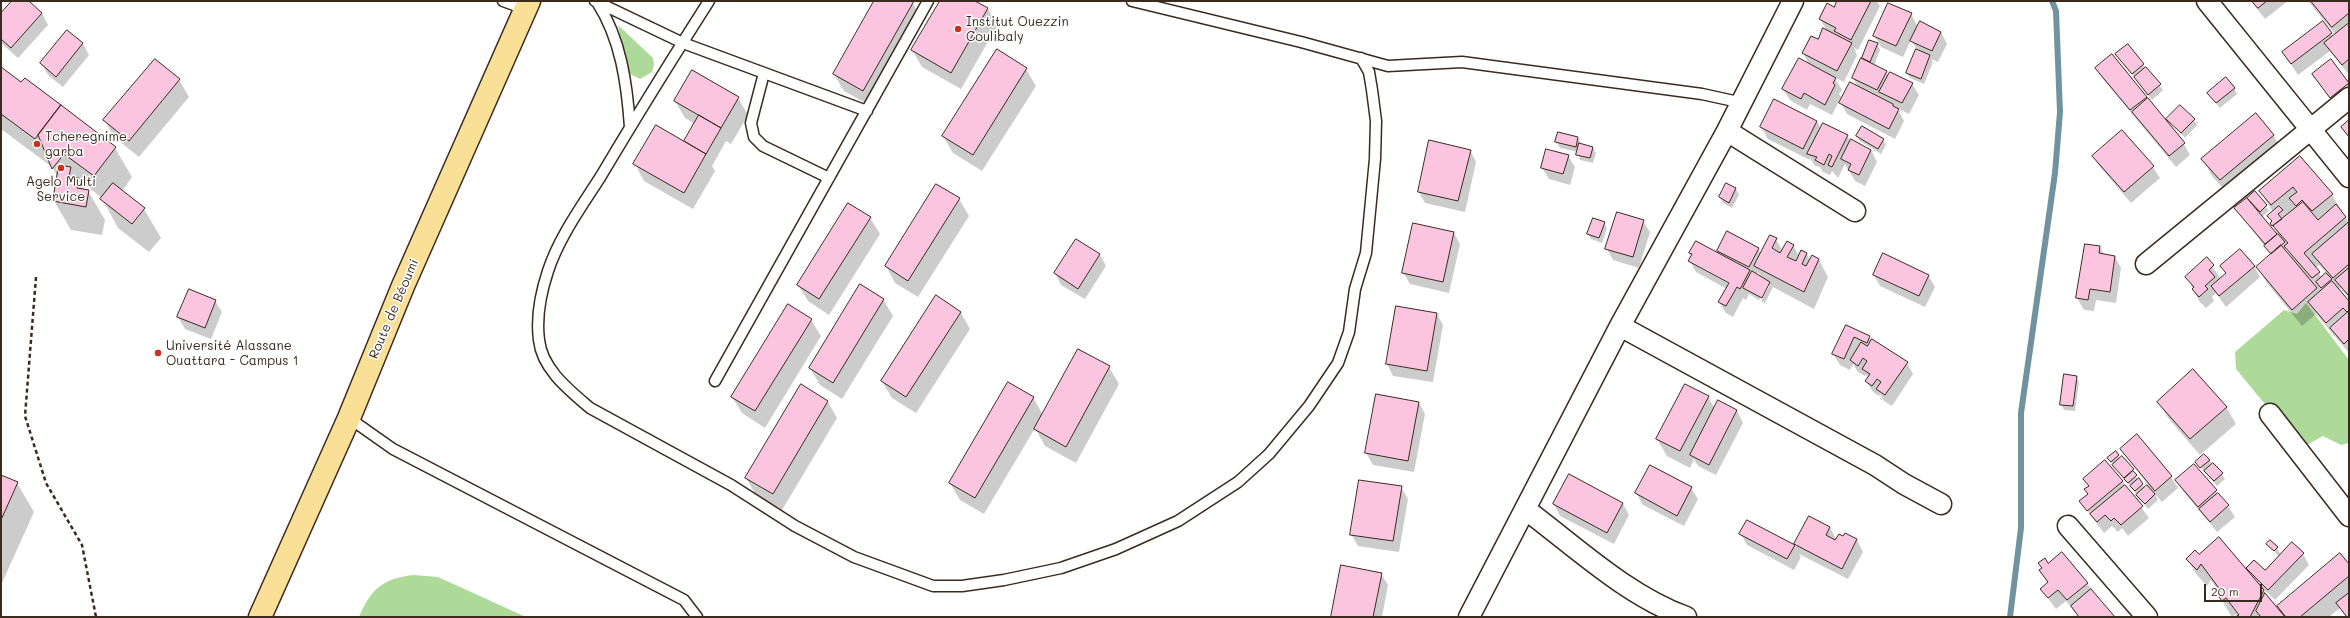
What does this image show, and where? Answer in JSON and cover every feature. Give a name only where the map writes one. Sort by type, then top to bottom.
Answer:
[{"type":"main road","name":"Route de Béoumi","points":[[260,617],[349,418],[403,286],[527,5]]},
{"type":"street","points":[[1469,617],[1620,326],[1743,102],[1793,1]]},
{"type":"street","points":[[2207,1],[2349,177]]},
{"type":"street","points":[[2146,264],[2349,98]]},
{"type":"street","points":[[1727,131],[1855,211]]},
{"type":"street","points":[[1620,326],[1868,461],[1941,504]]},
{"type":"street","points":[[2270,414],[2349,516]]},
{"type":"street","points":[[1525,509],[1626,586],[1662,608],[1686,617]]},
{"type":"street","points":[[2068,526],[2147,617]]},
{"type":"lane","points":[[503,1],[527,5]]},
{"type":"lane","points":[[596,1],[683,42],[867,111]]},
{"type":"lane","points":[[596,1],[608,20],[615,39],[628,90],[630,127]]},
{"type":"lane","points":[[709,1],[569,228],[548,270],[538,316],[539,340],[548,366],[572,392],[590,408],[731,485],[795,526],[854,557],[902,576],[933,586],[962,586],[1004,580],[1061,568],[1116,550],[1178,521],[1238,482],[1269,454],[1309,406],[1338,363],[1349,332],[1355,290],[1366,253],[1375,160],[1376,121],[1369,72],[1361,58]]},
{"type":"lane","points":[[715,381],[928,1]]},
{"type":"lane","points":[[1132,1],[1388,66],[1462,62],[1702,94],[1743,102]]},
{"type":"lane","points":[[764,73],[751,124],[754,137],[764,146],[829,178]]},
{"type":"lane","points":[[349,418],[393,449],[684,600],[697,617]]},
{"type":"path","points":[[36,277],[25,416],[46,483],[82,545],[96,617]]},
{"type":"green space","points":[[618,25],[653,58],[654,65],[652,72],[640,79],[628,73]]},
{"type":"green space","points":[[2306,303],[2349,360],[2349,443],[2341,445],[2323,436],[2301,448],[2236,369],[2235,352],[2284,310],[2297,314]]},
{"type":"green space","points":[[413,575],[438,577],[526,617],[359,617],[368,599],[379,587],[393,579]]},
{"type":"building","points":[[12,1],[29,1],[42,13],[11,48],[1,39],[1,13]]},
{"type":"building","points":[[874,1],[914,1],[863,91],[833,74]]},
{"type":"building","points":[[940,1],[975,1],[988,8],[951,73],[911,50]]},
{"type":"building","points":[[1837,1],[1871,1],[1851,40],[1834,31],[1836,28],[1819,19],[1827,3],[1834,7]]},
{"type":"building","points":[[2252,1],[2267,1],[2258,8]]},
{"type":"building","points":[[2311,1],[2349,1],[2349,13],[2332,27]]},
{"type":"building","points":[[1888,3],[1912,13],[1896,46],[1873,36]]},
{"type":"building","points":[[1920,21],[1941,32],[1932,51],[1910,41]]},
{"type":"building","points":[[2323,21],[2332,33],[2291,64],[2282,52]]},
{"type":"building","points":[[2349,23],[2349,59],[2342,65],[2324,43]]},
{"type":"building","points":[[1823,28],[1852,43],[1837,71],[1802,53],[1811,36],[1818,39]]},
{"type":"building","points":[[67,30],[83,43],[56,77],[40,63]]},
{"type":"building","points":[[1869,40],[1878,43],[1870,62],[1862,58]]},
{"type":"building","points":[[2128,44],[2144,64],[2132,74],[2115,54]]},
{"type":"building","points":[[997,49],[1027,68],[973,155],[942,136]]},
{"type":"building","points":[[1916,49],[1930,55],[1921,79],[1906,73]]},
{"type":"building","points":[[2112,54],[2147,97],[2130,110],[2095,68]]},
{"type":"building","points":[[1799,58],[1836,78],[1833,83],[1835,85],[1825,105],[1804,93],[1801,99],[1782,89]]},
{"type":"building","points":[[1861,58],[1887,71],[1877,90],[1852,78]]},
{"type":"building","points":[[155,59],[180,79],[129,141],[103,120]]},
{"type":"building","points":[[2331,59],[2349,83],[2330,98],[2312,74]]},
{"type":"building","points":[[1,67],[21,82],[25,78],[61,105],[35,139],[1,114]]},
{"type":"building","points":[[2146,67],[2161,84],[2148,95],[2134,77]]},
{"type":"building","points":[[692,70],[739,97],[721,128],[674,101]]},
{"type":"building","points":[[1890,72],[1913,83],[1902,103],[1879,92]]},
{"type":"building","points":[[2226,77],[2235,88],[2216,103],[2207,93]]},
{"type":"building","points":[[1850,82],[1893,104],[1893,106],[1899,109],[1889,129],[1839,103]]},
{"type":"building","points":[[2148,98],[2185,143],[2169,156],[2132,112]]},
{"type":"building","points":[[1774,99],[1817,121],[1803,149],[1760,127]]},
{"type":"building","points":[[61,105],[116,147],[94,176],[64,154],[52,169],[38,135]]},
{"type":"building","points":[[2180,105],[2195,119],[2181,133],[2166,119]]},
{"type":"building","points":[[2256,113],[2274,135],[2220,180],[2201,159]]},
{"type":"building","points":[[699,115],[721,128],[706,154],[684,141]]},
{"type":"building","points":[[2349,120],[2349,137],[2341,127]]},
{"type":"building","points":[[1823,123],[1848,135],[1832,167],[1828,165],[1832,156],[1829,154],[1824,165],[1815,160],[1817,157],[1807,154]]},
{"type":"building","points":[[656,125],[706,154],[684,193],[633,164]]},
{"type":"building","points":[[1862,126],[1884,139],[1878,149],[1856,136]]},
{"type":"building","points":[[2122,130],[2154,166],[2124,192],[2092,156]]},
{"type":"building","points":[[1558,132],[1578,137],[1576,147],[1555,142]]},
{"type":"building","points":[[1851,139],[1871,150],[1859,175],[1848,170],[1851,164],[1841,159]]},
{"type":"building","points":[[1429,140],[1471,150],[1458,201],[1418,192]]},
{"type":"building","points":[[1579,143],[1593,147],[1590,158],[1576,155]]},
{"type":"building","points":[[1546,149],[1569,155],[1563,174],[1541,168]]},
{"type":"building","points":[[2300,156],[2333,194],[2312,211],[2302,200],[2296,206],[2289,198],[2297,192],[2293,187],[2271,205],[2259,191]]},
{"type":"building","points":[[59,165],[71,167],[69,176],[79,178],[77,188],[89,190],[86,207],[53,201]]},
{"type":"building","points":[[113,183],[145,208],[132,224],[100,199]]},
{"type":"building","points":[[1726,183],[1736,188],[1729,203],[1719,197]]},
{"type":"building","points":[[936,184],[960,198],[908,281],[885,266]]},
{"type":"building","points":[[2255,191],[2267,205],[2260,212],[2247,198]]},
{"type":"building","points":[[2247,198],[2277,234],[2265,244],[2234,208]]},
{"type":"building","points":[[2303,202],[2318,220],[2336,204],[2346,217],[2304,253],[2320,272],[2312,278],[2284,246],[2288,243],[2273,226]]},
{"type":"building","points":[[848,203],[871,217],[819,299],[797,285]]},
{"type":"building","points":[[2279,206],[2283,210],[2278,214],[2282,219],[2272,226],[2270,223],[2272,221],[2267,216]]},
{"type":"building","points":[[1617,212],[1644,220],[1633,257],[1605,249]]},
{"type":"building","points":[[1593,218],[1605,222],[1599,238],[1587,234]]},
{"type":"building","points":[[2349,222],[2349,264],[2333,278],[2312,254]]},
{"type":"building","points":[[1413,223],[1454,232],[1443,282],[1402,273]]},
{"type":"building","points":[[1727,231],[1759,248],[1749,267],[1717,251]]},
{"type":"building","points":[[2278,234],[2285,242],[2271,254],[2264,246]]},
{"type":"building","points":[[1770,235],[1777,238],[1772,248],[1780,253],[1787,241],[1794,245],[1787,257],[1796,261],[1801,250],[1807,253],[1802,264],[1806,266],[1812,255],[1819,259],[1804,292],[1754,266]]},
{"type":"building","points":[[1076,239],[1100,254],[1078,289],[1054,273]]},
{"type":"building","points":[[1696,241],[1750,270],[1740,289],[1737,287],[1726,306],[1718,302],[1729,283],[1688,261],[1692,254],[1689,253]]},
{"type":"building","points":[[2085,244],[2100,246],[2099,253],[2115,256],[2110,292],[2090,289],[2088,300],[2076,298]]},
{"type":"building","points":[[2281,245],[2317,288],[2292,310],[2256,267]]},
{"type":"building","points":[[2240,249],[2255,266],[2219,296],[2211,286],[2226,273],[2220,266]]},
{"type":"building","points":[[1883,253],[1929,275],[1919,296],[1873,275]]},
{"type":"building","points":[[2207,257],[2214,265],[2209,270],[2215,277],[2205,286],[2208,289],[2199,297],[2192,289],[2194,287],[2185,277]]},
{"type":"building","points":[[2349,268],[2349,296],[2335,280]]},
{"type":"building","points":[[1752,271],[1770,282],[1762,298],[1743,288]]},
{"type":"building","points":[[2326,273],[2332,279],[2321,288],[2316,282]]},
{"type":"building","points":[[2332,281],[2349,301],[2349,310],[2347,312],[2343,308],[2326,323],[2308,302]]},
{"type":"building","points":[[860,284],[884,299],[833,383],[809,368]]},
{"type":"building","points":[[189,289],[216,300],[205,328],[177,317]]},
{"type":"building","points":[[936,295],[961,312],[906,397],[881,381]]},
{"type":"building","points":[[788,304],[812,319],[755,411],[731,397]]},
{"type":"building","points":[[1396,306],[1437,313],[1427,371],[1386,364]]},
{"type":"building","points":[[2349,311],[2349,339],[2344,344],[2330,328]]},
{"type":"building","points":[[1846,325],[1870,336],[1867,343],[1854,337],[1844,359],[1832,354]]},
{"type":"building","points":[[1872,339],[1908,362],[1885,395],[1876,389],[1881,382],[1877,379],[1872,386],[1865,381],[1870,374],[1862,369],[1867,361],[1863,358],[1858,366],[1850,360],[1861,342],[1867,346]]},
{"type":"building","points":[[1078,349],[1110,366],[1066,447],[1034,429]]},
{"type":"building","points":[[2193,369],[2227,407],[2190,439],[2157,402]]},
{"type":"building","points":[[2064,374],[2077,376],[2073,406],[2060,405]]},
{"type":"building","points":[[1008,382],[1034,397],[975,498],[949,483]]},
{"type":"building","points":[[801,384],[828,401],[773,494],[745,478]]},
{"type":"building","points":[[1685,384],[1709,396],[1680,451],[1656,439]]},
{"type":"building","points":[[1376,394],[1419,402],[1408,461],[1365,453]]},
{"type":"building","points":[[1718,400],[1737,410],[1709,465],[1690,455]]},
{"type":"building","points":[[2137,434],[2172,476],[2155,491],[2120,449]]},
{"type":"building","points":[[2116,451],[2119,455],[2111,462],[2107,458]]},
{"type":"building","points":[[2204,454],[2210,460],[2200,468],[2195,462]]},
{"type":"building","points":[[2122,456],[2134,469],[2124,478],[2112,465]]},
{"type":"building","points":[[2105,460],[2123,481],[2087,511],[2079,501],[2088,494],[2084,489],[2089,486],[2083,479]]},
{"type":"building","points":[[2213,463],[2223,473],[2214,481],[2204,471]]},
{"type":"building","points":[[2194,464],[2217,490],[2198,507],[2175,480]]},
{"type":"building","points":[[1650,465],[1692,487],[1677,516],[1635,493]]},
{"type":"building","points":[[2133,471],[2137,475],[2128,483],[2124,479]]},
{"type":"building","points":[[1569,474],[1623,503],[1607,533],[1553,504]]},
{"type":"building","points":[[1,475],[18,482],[1,520]]},
{"type":"building","points":[[2139,478],[2143,484],[2135,491],[2130,486]]},
{"type":"building","points":[[1359,480],[1402,486],[1393,541],[1350,535]]},
{"type":"building","points":[[2125,485],[2143,506],[2121,525],[2114,518],[2111,521],[2105,515],[2097,522],[2090,514]]},
{"type":"building","points":[[2147,485],[2155,494],[2145,504],[2136,495]]},
{"type":"building","points":[[2218,493],[2229,505],[2210,522],[2199,509]]},
{"type":"building","points":[[1809,516],[1830,527],[1826,535],[1835,540],[1839,534],[1843,536],[1845,533],[1857,539],[1842,569],[1794,544]]},
{"type":"building","points":[[1747,520],[1795,545],[1787,559],[1739,534]]},
{"type":"building","points":[[2219,537],[2264,590],[2250,617],[2235,617],[2239,615],[2226,598],[2222,601],[2217,594],[2221,591],[2201,564],[2197,570],[2186,559],[2195,550],[2199,554]]},
{"type":"building","points":[[2270,540],[2278,547],[2274,551],[2266,544]]},
{"type":"building","points":[[2292,542],[2304,553],[2268,590],[2246,568],[2254,560],[2265,570]]},
{"type":"building","points":[[2062,552],[2088,583],[2067,600],[2058,590],[2048,598],[2040,589],[2048,582],[2039,570],[2042,568],[2038,563],[2045,558],[2048,563]]},
{"type":"building","points":[[2340,553],[2349,564],[2349,576],[2300,617],[2286,617],[2277,606]]},
{"type":"building","points":[[1341,565],[1382,573],[1373,617],[1331,617]]},
{"type":"building","points":[[2091,589],[2115,617],[2079,617],[2071,606]]},
{"type":"building","points":[[2265,593],[2285,617],[2261,617],[2256,611]]},
{"type":"building","points":[[2349,593],[2349,617],[2347,617],[2336,603]]},
{"type":"waterway","points":[[2010,617],[2021,528],[2021,413],[2055,173],[2060,112],[2056,11],[2052,1]]},
{"type":"place","name":"Institut Ouezzin Coulibaly","points":[[958,29]]},
{"type":"place","name":"Tcheregnime garba","points":[[37,144]]},
{"type":"place","name":"Agelo Multi Service","points":[[61,168]]},
{"type":"place","name":"Université Alassane Ouattara - Campus 1","points":[[158,353]]}]
